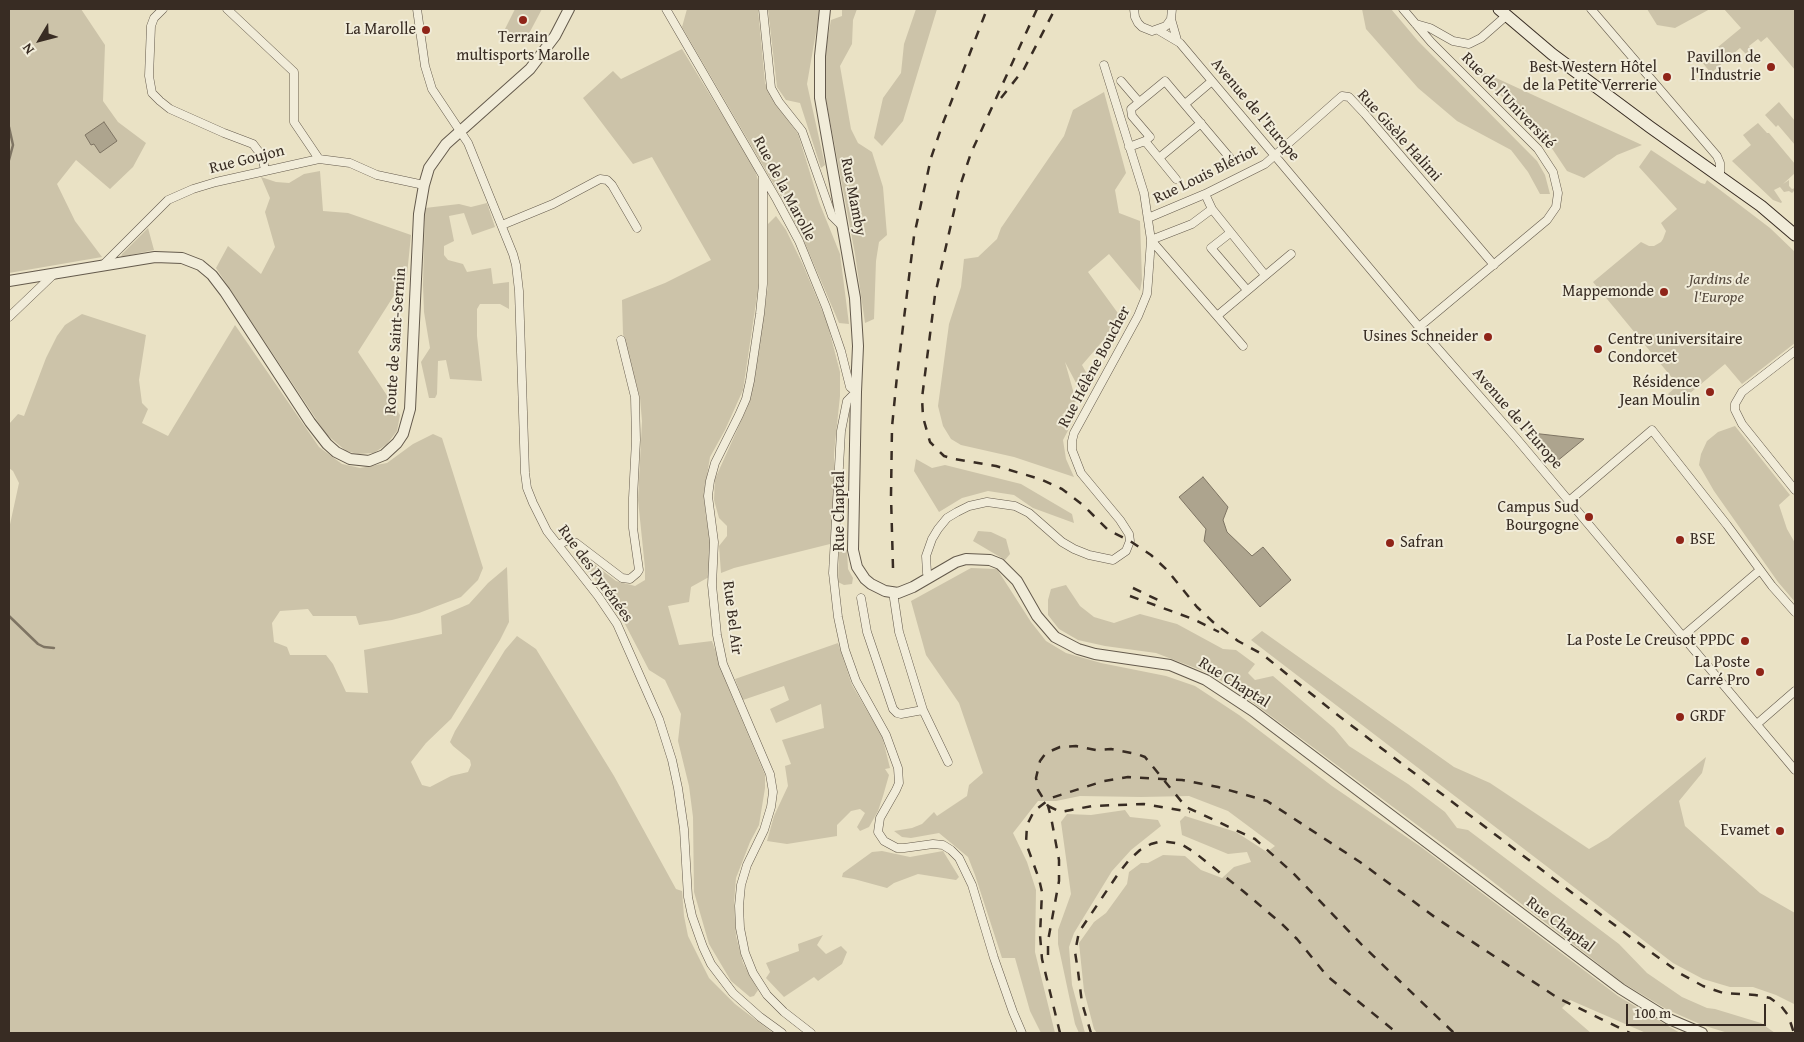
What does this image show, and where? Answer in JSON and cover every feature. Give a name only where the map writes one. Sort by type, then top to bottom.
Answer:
[{"type":"main road","points":[[1503,12],[1552,54],[1769,212],[1795,235]]},
{"type":"street","points":[[163,9],[154,18],[151,26],[149,76],[152,92],[170,109],[224,134],[253,144],[262,156],[265,170]]},
{"type":"street","points":[[227,9],[294,72],[294,122],[319,159]]},
{"type":"street","name":"Rue des Pyrénées","points":[[418,9],[426,66],[432,89],[468,143],[513,254],[518,278],[525,473],[528,488],[538,516],[617,624],[659,719],[672,760],[678,788],[684,830],[688,897],[692,916],[703,947],[711,964],[732,992],[760,1017],[782,1033]]},
{"type":"street","name":"Route de Saint-Sernin","points":[[9,282],[155,257],[182,258],[200,265],[212,275],[225,292],[310,422],[327,444],[336,452],[350,459],[369,461],[384,455],[397,443],[403,434],[410,408],[418,214],[429,168],[446,144],[460,130],[530,69],[554,36],[569,9]]},
{"type":"street","name":"Rue de la Marolle","points":[[666,9],[763,175],[799,242],[826,307],[841,351],[850,386],[856,392]]},
{"type":"street","points":[[764,9],[771,88],[779,102],[802,131],[832,216],[844,228]]},
{"type":"street","name":"Rue Mamby","points":[[825,9],[820,56],[820,98],[855,298],[858,346],[856,392]]},
{"type":"street","name":"Avenue de l'Europe","points":[[1134,9],[1135,17],[1142,27],[1158,30],[1177,40],[1212,80],[1795,770]]},
{"type":"street","points":[[1158,30],[1166,26],[1171,18],[1172,9]]},
{"type":"street","name":"Rue de l'Université","points":[[1402,9],[1436,47],[1538,149],[1549,164],[1556,179],[1558,193],[1558,200],[1553,213],[1547,220],[1419,327]]},
{"type":"street","points":[[1591,9],[1717,156],[1720,163],[1720,177]]},
{"type":"street","points":[[1414,23],[1430,28],[1452,40],[1469,44],[1481,38],[1503,12]]},
{"type":"street","name":"Avenue de l'Europe","points":[[1171,18],[1177,40]]},
{"type":"street","name":"Rue Hélène Boucher","points":[[930,577],[927,572],[926,556],[938,529],[947,518],[957,512],[969,506],[986,502],[1015,506],[1029,513],[1062,542],[1089,556],[1113,560],[1126,551],[1130,541],[1129,534],[1120,520],[1081,473],[1072,450],[1074,433],[1138,316],[1148,282],[1151,240],[1144,193],[1104,65]]},
{"type":"street","points":[[1185,104],[1212,80]]},
{"type":"street","points":[[1121,81],[1139,102]]},
{"type":"street","points":[[1129,147],[1150,137],[1132,116],[1131,109],[1165,81],[1230,158]]},
{"type":"street","name":"Rue Gisèle Halimi","points":[[1274,155],[1342,96],[1349,97],[1494,264]]},
{"type":"street","points":[[1159,158],[1201,123]]},
{"type":"street","points":[[1145,141],[1176,179]]},
{"type":"street","name":"Rue Louis Blériot","points":[[1148,218],[1205,194],[1265,164],[1274,155]]},
{"type":"street","name":"Rue Goujon","points":[[103,265],[168,200],[193,189],[216,182],[319,159],[350,163],[377,174],[424,185]]},
{"type":"street","name":"Rue Bel Air","points":[[763,175],[763,284],[750,381],[746,399],[715,462],[708,496],[714,542],[712,585],[717,635],[723,664],[770,774],[773,792],[771,807],[764,830],[741,885],[739,906],[740,928],[745,953],[753,973],[767,995],[784,1012],[811,1033]]},
{"type":"street","points":[[502,225],[553,204],[600,179],[607,180],[612,185],[637,228]]},
{"type":"street","points":[[1205,194],[1212,209],[1265,275]]},
{"type":"street","points":[[1212,209],[1192,224],[1151,240],[1243,346]]},
{"type":"street","points":[[1230,233],[1211,248],[1247,290]]},
{"type":"street","points":[[1216,316],[1291,254]]},
{"type":"street","points":[[9,317],[54,274]]},
{"type":"street","points":[[558,545],[566,541],[576,543],[622,578],[630,579],[639,570],[632,498],[636,440],[635,397],[621,340]]},
{"type":"street","points":[[1795,351],[1742,392],[1735,404],[1735,410],[1742,424],[1795,490]]},
{"type":"street","points":[[856,392],[847,401],[841,431],[833,573],[838,617],[845,650],[856,681],[886,735],[898,768],[899,783],[880,818],[878,832],[884,841],[897,848],[933,844],[943,845],[959,858],[966,869],[972,885],[994,958],[1022,1033]]},
{"type":"street","name":"Rue Chaptal","points":[[856,392],[853,550],[860,573],[871,584],[885,591],[904,592],[949,566],[966,559],[990,560],[1000,564],[1017,581],[1046,628],[1055,637],[1067,645],[1095,654],[1170,665],[1206,680],[1253,711],[1621,989],[1669,1019],[1702,1033]]},
{"type":"street","points":[[1569,501],[1652,430],[1727,525],[1772,586],[1795,612]]},
{"type":"street","points":[[1683,636],[1760,570]]},
{"type":"street","points":[[893,592],[899,632],[924,710],[948,762]]},
{"type":"street","points":[[861,598],[867,632],[893,709],[901,714],[924,710]]},
{"type":"street","points":[[1757,724],[1795,691]]},
{"type":"green space","points":[[9,9],[81,9],[105,45],[103,101],[118,122],[146,143],[133,167],[110,189],[76,160],[57,184],[75,221],[102,257],[9,273]]},
{"type":"green space","name":"Terrain multisports Marolle","points":[[515,9],[542,9],[525,41],[504,31]]},
{"type":"green space","points":[[687,9],[758,9],[765,83],[776,104],[798,134],[819,202],[840,254],[849,324],[839,323],[804,241],[783,200],[682,27]]},
{"type":"green space","points":[[768,9],[820,9],[807,84],[825,165],[821,168],[800,103],[786,100],[777,87]]},
{"type":"green space","points":[[842,9],[857,9],[853,20],[852,44],[840,66],[851,129],[858,143],[872,152],[883,187],[887,235],[879,242],[876,261],[874,319],[865,323],[855,254],[826,99],[824,58],[831,20],[842,16]]},
{"type":"green space","points":[[916,9],[937,9],[903,121],[882,146],[874,138],[883,98],[901,73],[904,44]]},
{"type":"green space","points":[[1362,9],[1391,9],[1418,41],[1537,161],[1545,175],[1550,194],[1540,194],[1528,172],[1511,150],[1457,121],[1418,88],[1366,29]]},
{"type":"green space","points":[[1647,9],[1710,9],[1675,28],[1657,25]]},
{"type":"green space","points":[[1724,9],[1795,9],[1795,70],[1767,37],[1761,42],[1758,39],[1749,46],[1751,50],[1746,54],[1740,48],[1711,73],[1701,61],[1741,28]]},
{"type":"green space","points":[[682,49],[754,167],[758,180],[758,289],[743,390],[725,430],[710,457],[704,494],[706,518],[711,539],[709,577],[691,587],[689,602],[668,606],[679,645],[712,641],[728,687],[765,775],[765,788],[759,825],[736,878],[734,903],[736,936],[743,963],[758,990],[754,996],[750,997],[731,981],[709,944],[694,892],[693,817],[689,786],[678,741],[681,714],[665,680],[649,670],[625,624],[601,587],[575,555],[577,551],[616,581],[635,586],[645,580],[638,500],[642,421],[640,398],[623,334],[622,300],[665,283],[711,260],[652,157],[633,164],[583,98],[613,71],[621,79]]},
{"type":"green space","points":[[1470,66],[1642,145],[1617,155],[1584,178],[1567,171],[1545,138]]},
{"type":"green space","points":[[1104,92],[1126,173],[1115,190],[1119,213],[1140,221],[1142,280],[1140,291],[1109,254],[1088,272],[1120,316],[1107,336],[1082,365],[1092,383],[1084,398],[1065,362],[1076,401],[1062,415],[1073,421],[1063,440],[1066,459],[1074,477],[1014,457],[961,445],[951,439],[943,426],[938,406],[949,324],[961,287],[964,259],[978,257],[997,239],[1001,228],[1064,136],[1073,110]]},
{"type":"green space","points":[[1779,102],[1795,121],[1795,145],[1778,125],[1776,127],[1765,115]]},
{"type":"green space","points":[[1758,123],[1795,164],[1795,173],[1783,184],[1789,180],[1789,186],[1792,189],[1795,188],[1795,190],[1792,193],[1789,191],[1784,192],[1780,187],[1774,190],[1781,203],[1773,200],[1732,161],[1751,145],[1743,135]]},
{"type":"green space","name":"Jardins de l'Europe","points":[[1651,150],[1701,183],[1705,184],[1707,180],[1770,228],[1795,252],[1795,343],[1742,384],[1725,364],[1677,404],[1668,394],[1678,385],[1593,282],[1641,242],[1654,246],[1661,242],[1666,231],[1661,223],[1677,209],[1639,167]]},
{"type":"green space","points":[[320,171],[323,211],[348,213],[411,235],[407,275],[358,352],[400,415],[397,431],[387,444],[374,453],[358,454],[346,451],[326,434],[216,268],[228,246],[261,274],[275,247],[265,212],[270,198],[261,177],[276,182],[289,183],[304,174]]},
{"type":"green space","points":[[487,203],[495,227],[472,235],[464,213],[449,216],[454,241],[444,246],[444,255],[448,260],[463,264],[467,272],[491,268],[493,284],[509,282],[509,309],[500,304],[480,304],[477,309],[477,336],[482,381],[450,379],[446,360],[438,361],[437,394],[435,398],[429,398],[421,362],[430,348],[424,312],[423,285],[425,208],[459,204],[471,207]]},
{"type":"green space","points":[[776,216],[786,230],[803,265],[827,322],[840,372],[830,544],[721,573],[719,546],[727,536],[727,526],[719,518],[714,500],[715,479],[747,408],[755,375],[768,285],[768,224]]},
{"type":"green space","points":[[148,228],[154,250],[121,257],[122,254]]},
{"type":"green space","points":[[82,314],[146,335],[139,380],[142,403],[148,409],[142,423],[168,436],[235,325],[319,447],[342,464],[360,468],[387,463],[413,444],[433,434],[442,438],[483,568],[478,580],[461,597],[419,613],[392,620],[359,625],[356,616],[313,616],[308,609],[280,611],[272,623],[274,642],[287,647],[290,655],[326,655],[333,664],[346,692],[368,693],[364,650],[442,634],[441,616],[469,604],[488,583],[507,567],[509,622],[500,640],[451,719],[426,743],[411,762],[422,785],[430,787],[451,776],[468,772],[471,765],[470,760],[450,742],[455,731],[505,650],[517,636],[536,649],[614,776],[676,889],[682,891],[688,936],[709,978],[735,1004],[773,1033],[9,1033],[9,529],[19,483],[13,471],[9,468],[9,424],[18,414],[24,416],[46,358],[57,336],[65,325]]},
{"type":"green space","points":[[1735,426],[1790,495],[1779,505],[1787,529],[1795,543],[1795,602],[1778,582],[1714,491],[1699,465],[1701,454],[1707,441],[1718,432]]},
{"type":"green space","points":[[916,459],[932,468],[945,465],[1021,484],[1072,514],[1074,523],[1033,508],[1014,495],[988,491],[962,498],[939,512],[914,471]]},
{"type":"green space","points":[[978,531],[991,532],[1006,539],[1010,554],[1005,560],[973,541]]},
{"type":"green space","points":[[843,548],[847,550],[848,569],[853,578],[852,584],[844,585],[838,582],[839,552]]},
{"type":"green space","points":[[971,568],[997,569],[1031,622],[1046,641],[1066,653],[1101,663],[1166,676],[1195,686],[1239,715],[1332,786],[1421,847],[1618,996],[1680,1033],[1646,1033],[1570,1000],[1562,1008],[1591,1033],[1097,1033],[1094,1029],[1084,991],[1079,943],[1094,922],[1106,913],[1127,884],[1129,872],[1141,863],[1148,863],[1163,855],[1185,856],[1201,870],[1222,878],[1234,867],[1251,862],[1247,852],[1228,854],[1182,835],[1180,821],[1185,816],[1236,832],[1267,852],[1275,846],[1228,811],[1189,796],[1080,796],[1056,801],[1038,801],[1013,833],[1027,862],[1036,890],[1035,952],[1055,1033],[1041,1033],[1030,1011],[1015,958],[1002,958],[968,857],[939,833],[911,838],[902,837],[894,831],[922,824],[934,812],[937,816],[967,796],[969,785],[983,773],[959,703],[926,655],[911,601]]},
{"type":"green space","points":[[1066,585],[1080,606],[1094,617],[1114,623],[1140,614],[1177,624],[1223,649],[1236,650],[1255,664],[1248,673],[1255,680],[1273,676],[1334,728],[1349,746],[1408,784],[1445,812],[1457,828],[1468,830],[1619,944],[1647,973],[1682,997],[1707,1008],[1761,1023],[1775,1033],[1728,1033],[1702,1025],[1666,1009],[1623,983],[1483,874],[1244,696],[1211,674],[1156,653],[1078,640],[1059,629],[1048,615],[1048,600],[1051,589]]},
{"type":"green space","points":[[1262,631],[1454,767],[1490,783],[1589,849],[1608,838],[1706,757],[1702,773],[1679,801],[1685,826],[1760,893],[1795,913],[1795,1003],[1753,987],[1730,987],[1703,979],[1673,963],[1251,640]]},
{"type":"green space","points":[[838,643],[852,685],[882,736],[890,768],[885,769],[889,775],[878,811],[869,827],[860,831],[857,827],[865,813],[860,809],[851,811],[837,825],[837,836],[787,844],[767,841],[774,816],[788,786],[785,766],[791,764],[782,740],[824,728],[821,704],[776,723],[770,709],[789,700],[784,686],[743,700],[735,679]]},
{"type":"green space","points":[[1125,810],[1130,817],[1158,820],[1161,826],[1131,850],[1112,871],[1074,933],[1069,947],[1072,985],[1085,1033],[1079,1033],[1075,1024],[1058,944],[1058,930],[1071,894],[1061,822],[1067,814],[1091,815]]},
{"type":"green space","points":[[882,851],[910,857],[943,851],[959,877],[956,880],[918,874],[894,883],[887,888],[842,877],[843,873],[872,852]]},
{"type":"green space","points":[[823,935],[817,945],[826,954],[841,946],[847,952],[842,964],[818,981],[814,977],[784,997],[766,978],[770,972],[766,963],[799,951],[798,944]]},
{"type":"shaded area","points":[[104,122],[117,141],[100,153],[94,144],[91,145],[85,135]]},
{"type":"shaded area","points":[[1532,433],[1584,439],[1556,462]]},
{"type":"shaded area","points":[[1203,477],[1228,507],[1223,520],[1227,532],[1252,556],[1263,547],[1291,580],[1260,607],[1204,541],[1206,529],[1179,497]]},
{"type":"waterway","points":[[9,127],[13,145],[9,160]]},
{"type":"waterway","points":[[9,616],[38,644],[54,648]]},
{"type":"railway","points":[[893,568],[892,427],[914,236],[931,158],[987,9]]},
{"type":"railway","points":[[1037,9],[971,153],[959,189],[935,295],[922,398],[923,417],[930,442],[944,456],[996,466],[1040,479],[1062,489],[1084,506],[1108,530],[1130,541],[1151,555],[1167,570],[1197,607],[1213,622],[1238,641],[1262,654],[1335,713],[1633,939],[1681,974],[1703,986],[1723,993],[1770,998],[1781,1006],[1788,1015],[1794,1033]]},
{"type":"railway","points":[[1001,98],[1024,69],[1055,9]]},
{"type":"railway","points":[[1133,588],[1160,601]]},
{"type":"railway","points":[[1130,596],[1193,619],[1219,632]]},
{"type":"railway","points":[[1048,955],[1048,941],[1059,881],[1059,860],[1048,806],[1038,790],[1036,778],[1040,761],[1046,753],[1060,747],[1076,746],[1096,750],[1111,749],[1145,757],[1186,807],[1255,839],[1293,873],[1362,945],[1454,1033]]},
{"type":"railway","points":[[1060,1033],[1042,959],[1040,935],[1042,892],[1026,843],[1027,825],[1034,811],[1051,798],[1104,781],[1128,777],[1182,780],[1218,787],[1267,801],[1360,862],[1436,918],[1558,998],[1630,1033]]},
{"type":"railway","points":[[1048,806],[1061,812],[1092,806],[1144,804],[1190,812]]},
{"type":"railway","points":[[1091,1033],[1082,1003],[1075,952],[1079,932],[1129,860],[1140,850],[1162,841],[1181,844],[1194,852],[1243,891],[1297,939],[1327,976],[1397,1033]]},
{"type":"place","name":"Terrain multisports Marolle","points":[[523,20]]},
{"type":"place","name":"La Marolle","points":[[426,30]]},
{"type":"place","name":"Pavillon de l'Industrie","points":[[1771,67]]},
{"type":"place","name":"Best Western Hôtel de la Petite Verrerie","points":[[1667,77]]},
{"type":"place","name":"Mappemonde","points":[[1664,292]]},
{"type":"place","name":"Usines Schneider","points":[[1488,337]]},
{"type":"place","name":"Centre universitaire Condorcet","points":[[1598,349]]},
{"type":"place","name":"Résidence Jean Moulin","points":[[1710,392]]},
{"type":"place","name":"Campus Sud Bourgogne","points":[[1589,517]]},
{"type":"place","name":"BSE","points":[[1680,540]]},
{"type":"place","name":"Safran","points":[[1390,543]]},
{"type":"place","name":"La Poste Le Creusot PPDC","points":[[1745,641]]},
{"type":"place","name":"La Poste Carré Pro","points":[[1760,672]]},
{"type":"place","name":"GRDF","points":[[1680,717]]},
{"type":"place","name":"Evamet","points":[[1780,831]]}]
